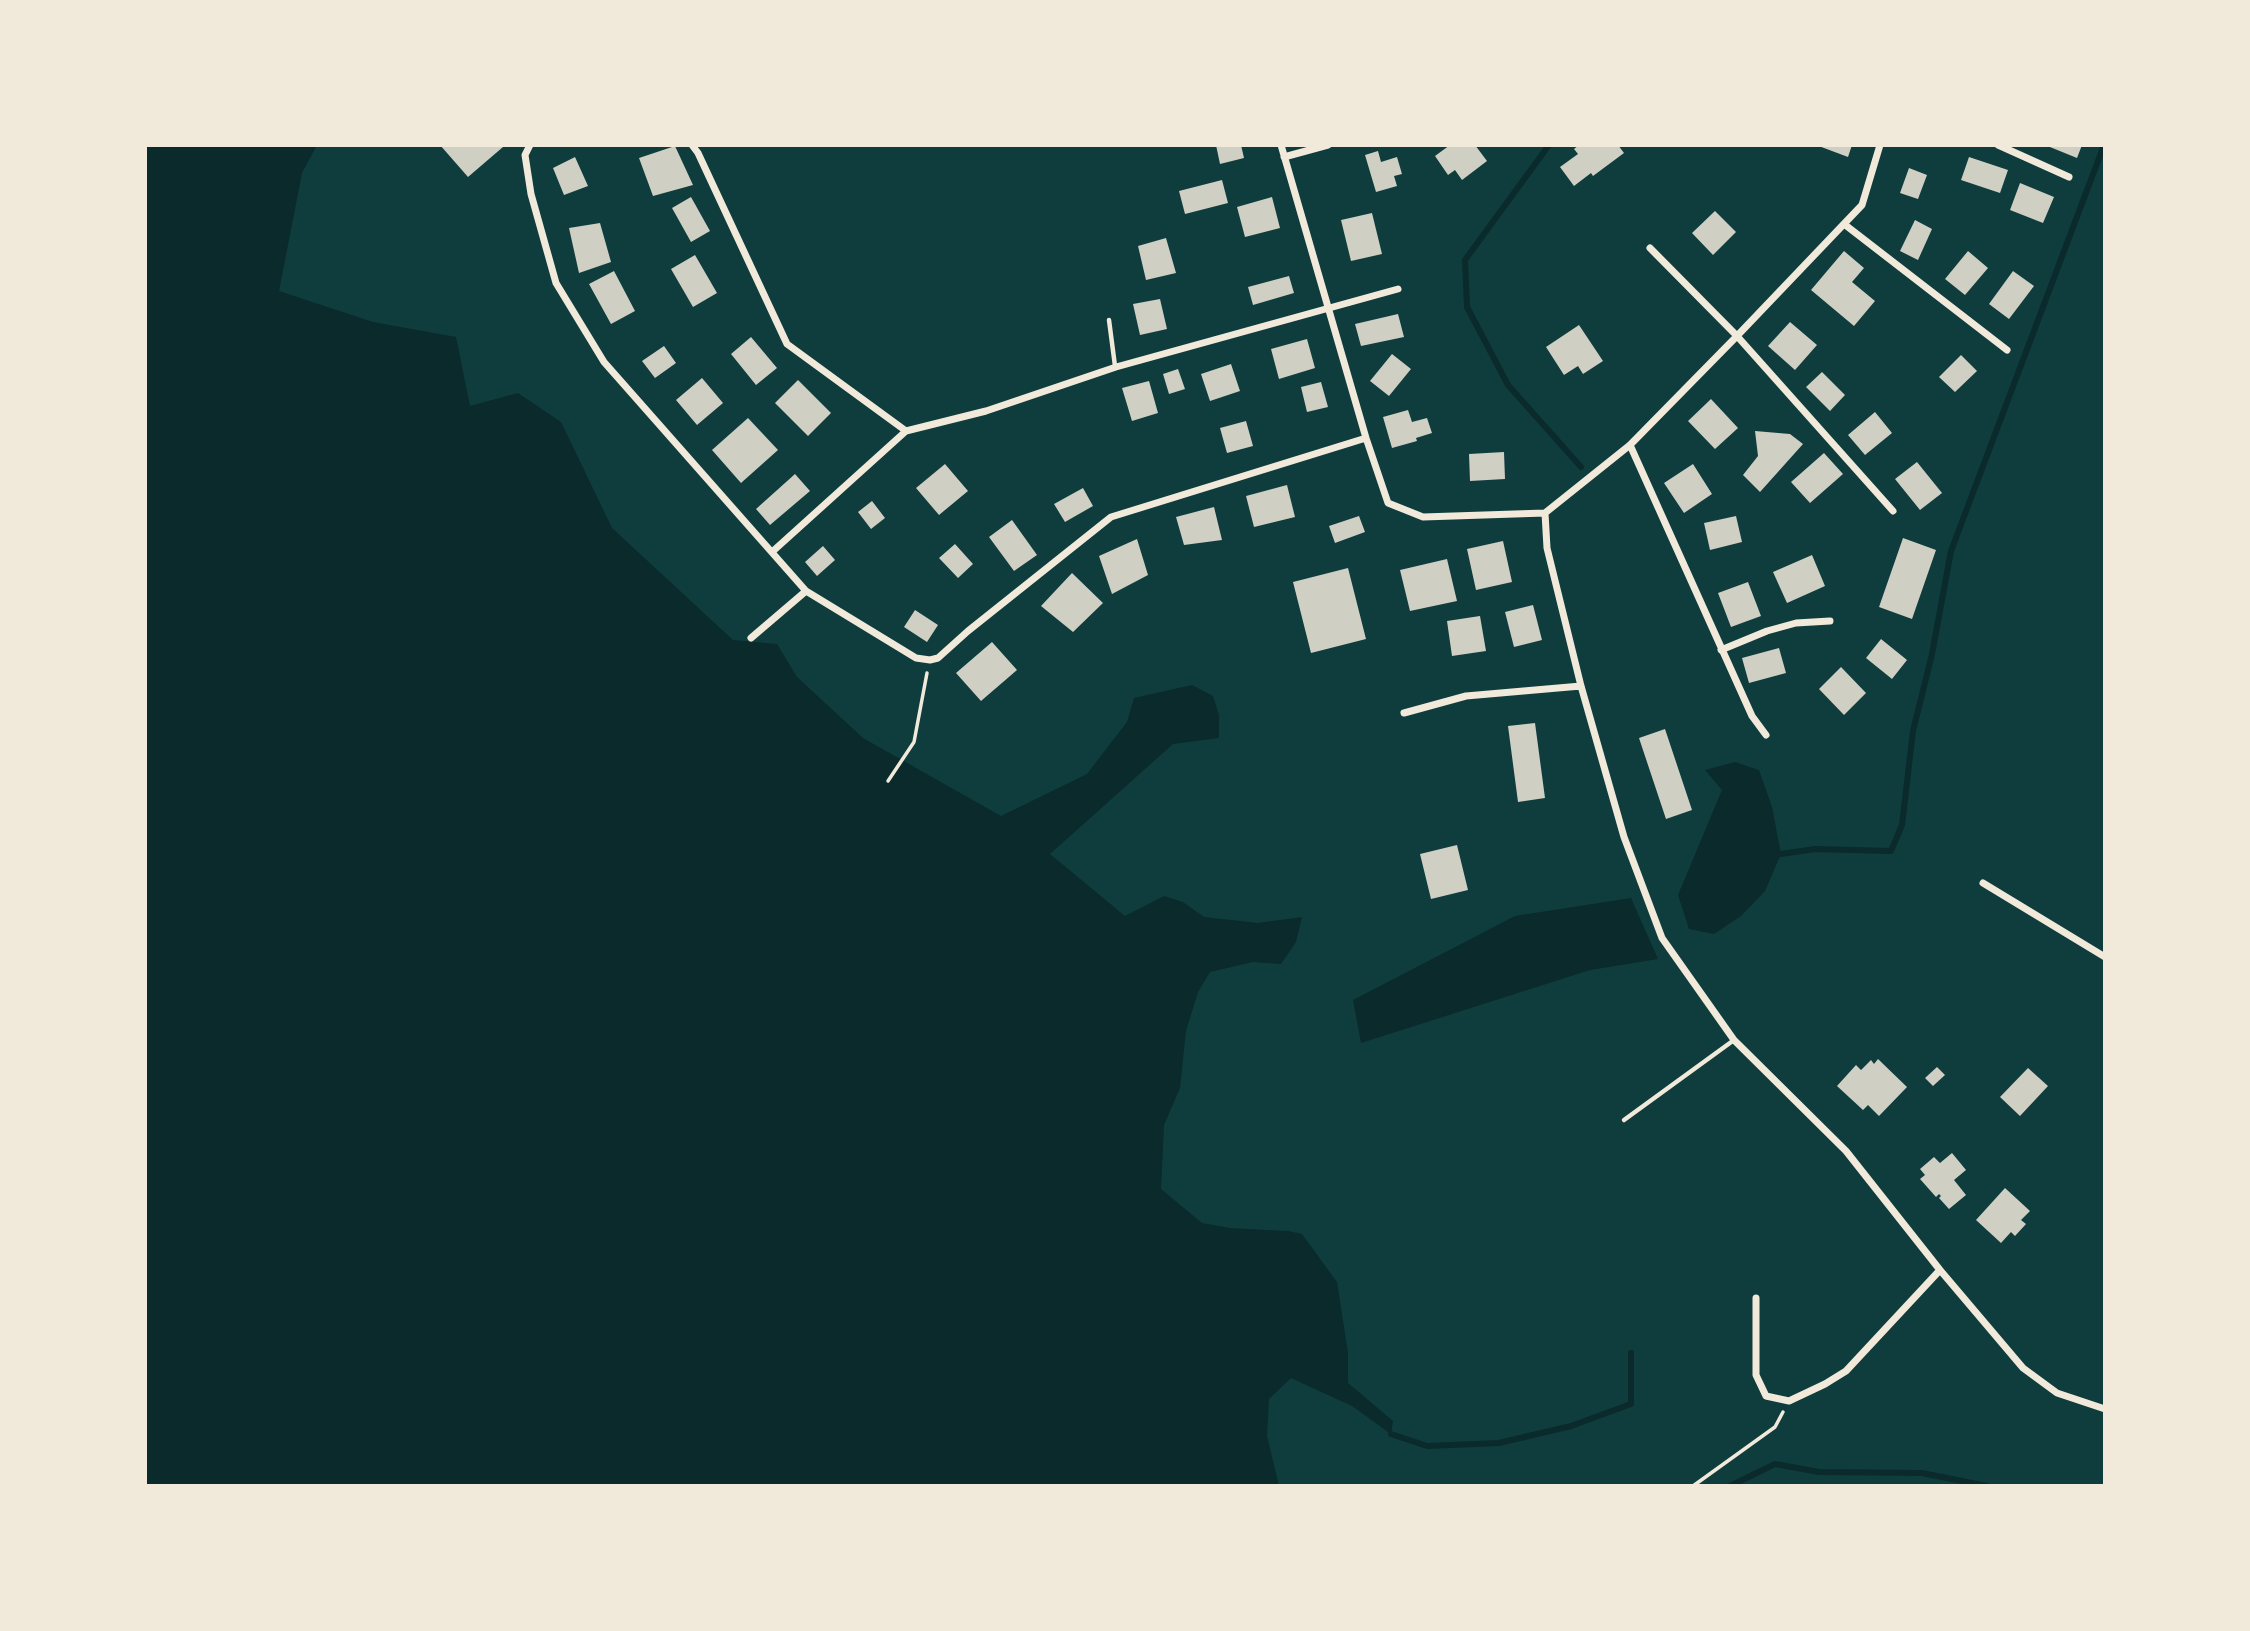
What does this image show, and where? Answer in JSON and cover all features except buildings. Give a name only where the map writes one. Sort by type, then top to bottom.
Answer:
[{"type":"street","points":[[530,145],[525,155],[531,194],[556,283],[604,362],[806,591],[916,658],[938,658],[1111,517],[1366,438]]},
{"type":"street","points":[[692,145],[787,344],[906,431]]},
{"type":"street","points":[[1281,145],[1366,438],[1388,503],[1423,517],[1545,513],[1630,445],[1861,205],[1880,145]]},
{"type":"street","points":[[1284,156],[1328,145]]},
{"type":"street","points":[[1998,145],[2069,177]]},
{"type":"street","points":[[1843,224],[2007,350]]},
{"type":"street","points":[[1650,248],[1737,336],[1893,511]]},
{"type":"street","points":[[772,552],[906,431],[986,411],[1115,367],[1398,289]]},
{"type":"street","points":[[1630,445],[1721,650],[1752,716],[1766,735]]},
{"type":"street","points":[[1545,513],[1547,548],[1581,686],[1624,837],[1662,937],[1734,1040],[1846,1152],[2023,1368],[2057,1393],[2105,1409]]},
{"type":"street","points":[[751,638],[806,591]]},
{"type":"street","points":[[1721,650],[1767,631],[1796,623],[1830,621]]},
{"type":"street","points":[[1404,713],[1466,696],[1581,686]]},
{"type":"street","points":[[1983,883],[2105,957]]},
{"type":"street","points":[[1755,1298],[1756,1375],[1766,1396],[1789,1401],[1846,1371],[1940,1270]]},
{"type":"lane","points":[[1109,320],[1115,367]]},
{"type":"lane","points":[[1624,1119],[1734,1040]]},
{"type":"path","points":[[888,781],[914,742],[930,660]]},
{"type":"path","points":[[1693,1486],[1775,1427],[1789,1401]]},
{"type":"water","points":[[145,145],[317,145],[302,173],[279,291],[373,322],[456,337],[470,406],[518,393],[561,422],[612,528],[733,640],[777,644],[797,677],[863,738],[1001,816],[1087,774],[1127,722],[1134,698],[1192,685],[1213,696],[1219,715],[1219,738],[1173,744],[1050,854],[1125,916],[1164,896],[1183,902],[1204,917],[1258,923],[1302,917],[1296,942],[1281,964],[1253,962],[1210,972],[1198,992],[1186,1031],[1180,1088],[1164,1125],[1161,1189],[1202,1223],[1302,1234],[1337,1282],[1348,1353],[1348,1383],[1393,1421],[1391,1434],[1352,1406],[1291,1378],[1269,1399],[1267,1436],[1279,1486],[145,1486]]},
{"type":"water","points":[[1735,762],[1759,770],[1772,807],[1781,854],[1765,891],[1741,916],[1714,934],[1689,929],[1678,895],[1722,790],[1705,770]]},
{"type":"water","points":[[1631,898],[1658,959],[1590,970],[1361,1043],[1353,1000],[1515,916]]},
{"type":"waterway","points":[[1549,145],[1465,260],[1467,307],[1508,385],[1581,467]]},
{"type":"waterway","points":[[1781,854],[1815,849],[1891,851],[1902,825],[1913,731],[1932,654],[1951,551],[2104,145]]},
{"type":"waterway","points":[[1391,1434],[1427,1446],[1499,1443],[1571,1426],[1631,1404],[1631,1353]]},
{"type":"waterway","points":[[1730,1486],[1775,1464],[1819,1472],[1922,1473],[1987,1486]]}]
